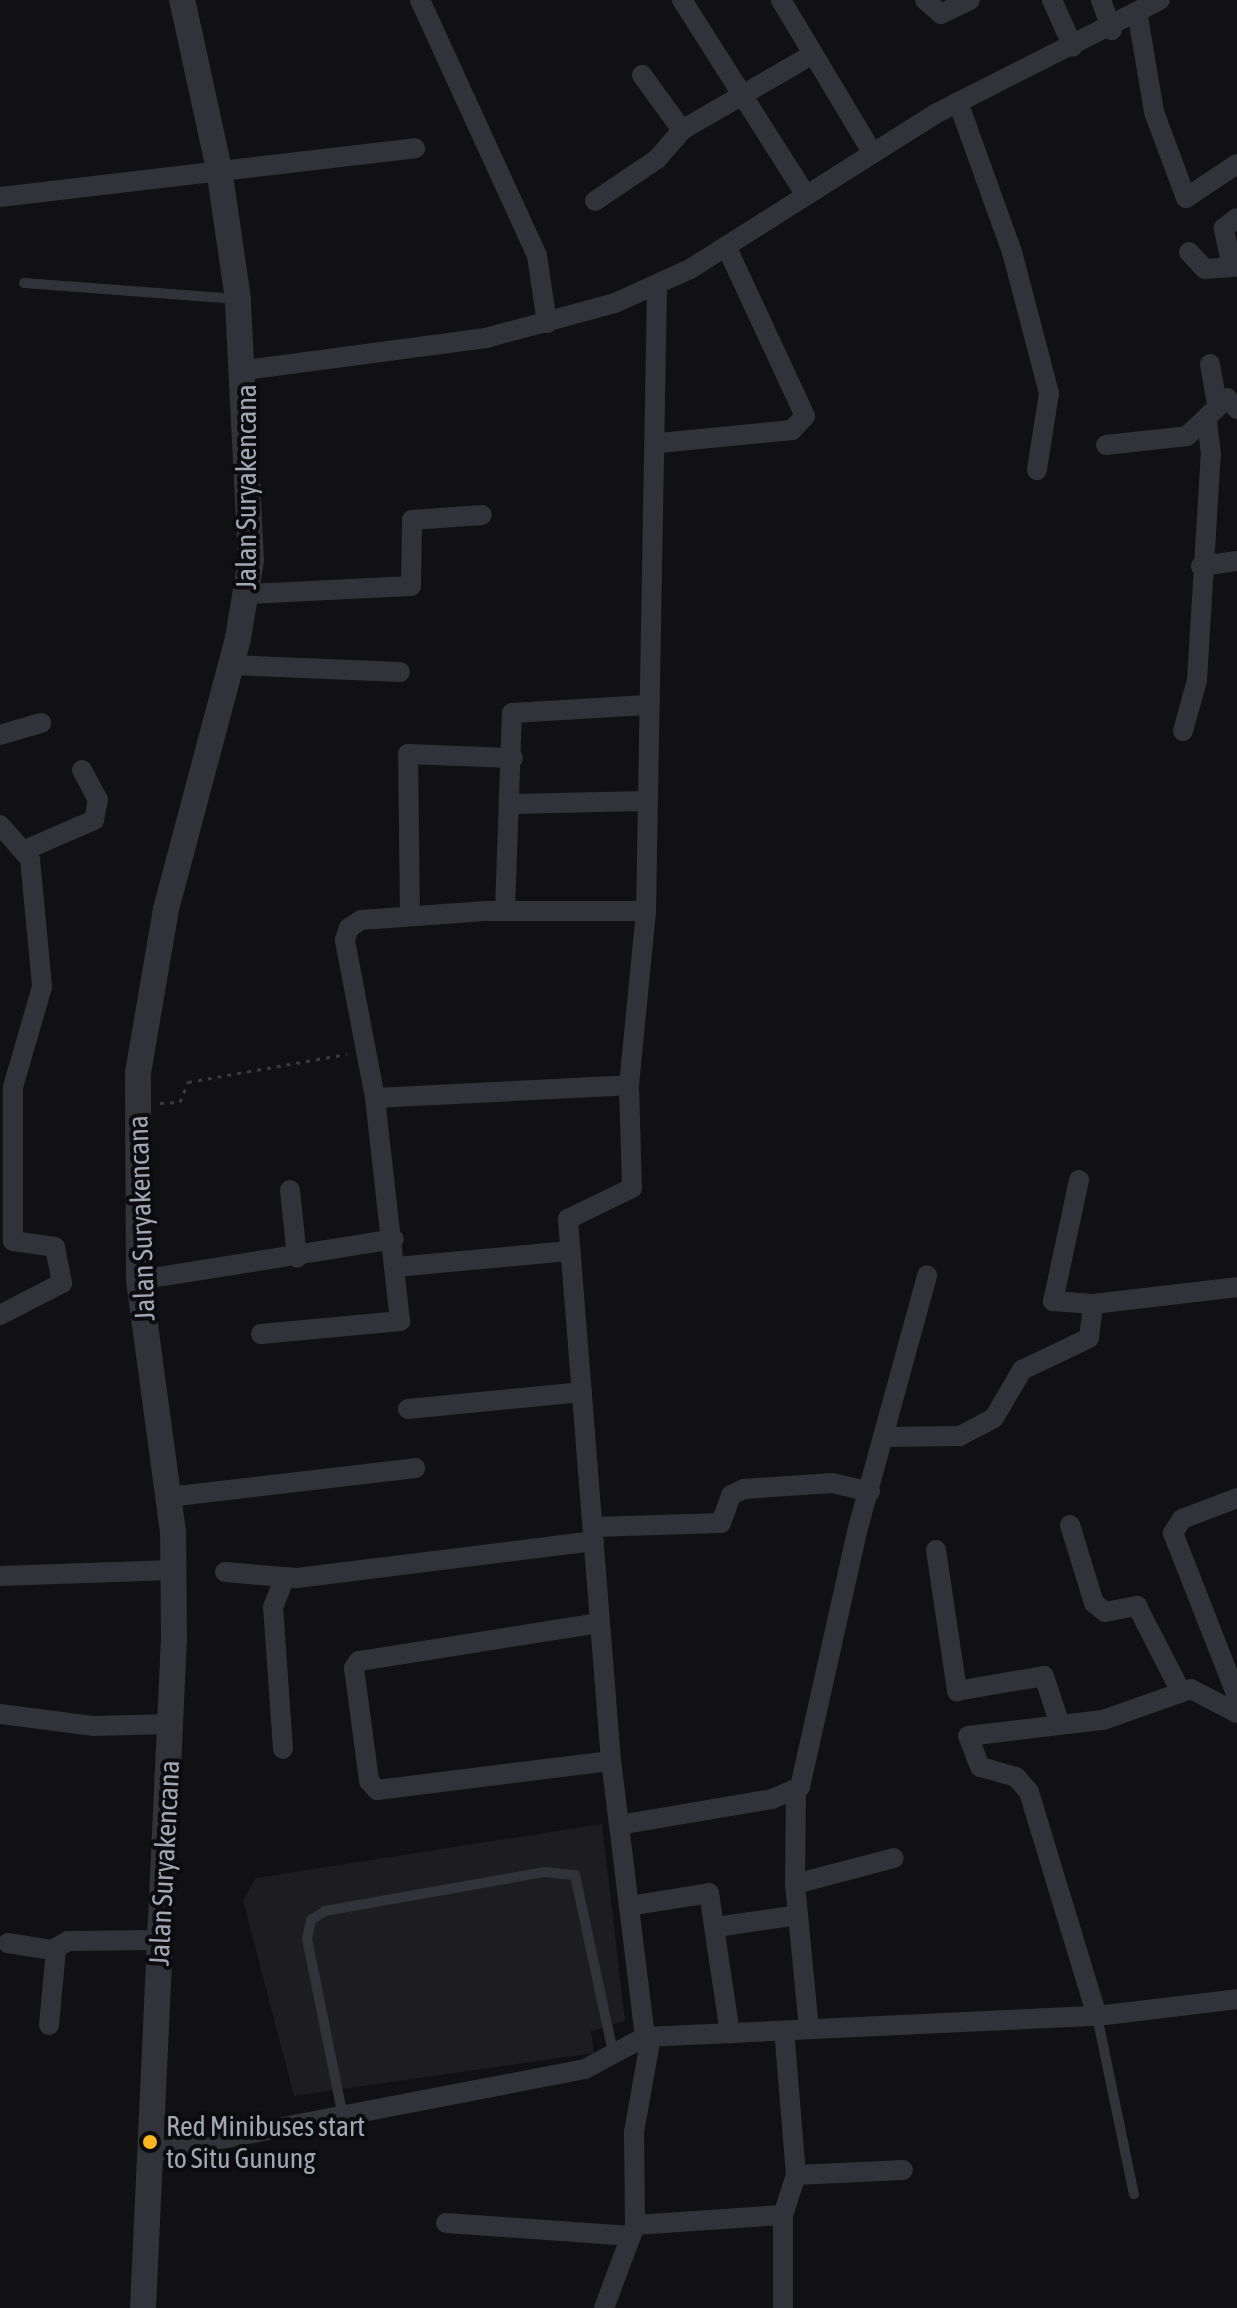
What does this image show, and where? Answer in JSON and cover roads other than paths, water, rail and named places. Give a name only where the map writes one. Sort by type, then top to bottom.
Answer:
[{"type":"street","name":"Jalan Suryakencana","points":[[143,2308],[170,1724],[173,1570],[169,1497],[139,1280],[136,1104],[152,971],[247,594],[246,370],[219,169],[182,0]]},
{"type":"street","points":[[420,0],[537,256],[547,323]]},
{"type":"street","points":[[682,0],[804,192]]},
{"type":"street","points":[[781,0],[872,152]]},
{"type":"street","points":[[925,0],[941,14],[970,0]]},
{"type":"street","points":[[1052,0],[1073,47]]},
{"type":"street","points":[[1101,0],[1112,30]]},
{"type":"street","points":[[246,370],[390,354],[547,323],[657,286],[726,246],[804,192],[958,102],[1138,17],[1160,0]]},
{"type":"street","points":[[1138,17],[1154,112],[1188,200],[1237,164]]},
{"type":"street","points":[[595,201],[657,159],[682,130],[801,61]]},
{"type":"street","points":[[642,75],[682,130]]},
{"type":"street","points":[[958,102],[1012,252],[1049,393],[1037,470]]},
{"type":"street","points":[[0,197],[415,148]]},
{"type":"street","points":[[1189,252],[1205,269],[1235,267],[1224,228],[1237,218]]},
{"type":"street","points":[[659,443],[792,430],[805,416],[726,246]]},
{"type":"street","points":[[604,2308],[633,2230],[634,2132],[648,2037],[611,1761],[570,1251],[572,1212],[632,1188],[629,1085],[646,911],[644,801],[659,443],[657,286]]},
{"type":"street","points":[[1106,445],[1181,438],[1229,404],[1210,364]]},
{"type":"street","points":[[1183,731],[1197,680],[1201,566],[1211,454],[1207,421]]},
{"type":"street","points":[[247,594],[411,586],[412,520],[482,515]]},
{"type":"street","points":[[1201,566],[1237,561]]},
{"type":"street","points":[[231,665],[400,672]]},
{"type":"street","points":[[505,911],[513,804],[515,710],[647,705]]},
{"type":"street","points":[[0,735],[41,723]]},
{"type":"street","points":[[410,916],[408,754],[513,758]]},
{"type":"street","points":[[25,850],[94,820],[98,800],[82,770]]},
{"type":"street","points":[[513,804],[644,801]]},
{"type":"street","points":[[0,825],[25,850],[42,987],[13,1087],[7,1242],[55,1247],[62,1285],[0,1315]]},
{"type":"street","points":[[261,1334],[400,1321],[394,1239],[375,1098],[346,933],[361,920],[410,916],[505,911],[646,911]]},
{"type":"street","points":[[375,1098],[629,1085]]},
{"type":"street","points":[[1079,1180],[1050,1292],[1061,1304],[1093,1304],[1237,1287]]},
{"type":"street","points":[[290,1190],[297,1258]]},
{"type":"street","points":[[139,1280],[297,1258],[394,1239]]},
{"type":"street","points":[[396,1267],[570,1251]]},
{"type":"street","points":[[809,2029],[795,1884],[796,1790],[927,1275]]},
{"type":"street","points":[[885,1437],[960,1436],[994,1418],[1022,1370],[1089,1338],[1093,1304]]},
{"type":"street","points":[[408,1409],[582,1392]]},
{"type":"street","points":[[169,1497],[415,1468]]},
{"type":"street","points":[[225,1572],[285,1577],[593,1534],[721,1523],[731,1495],[744,1489],[832,1483],[870,1492]]},
{"type":"street","points":[[1237,1498],[1182,1519],[1173,1533],[1237,1696]]},
{"type":"street","points":[[1070,1525],[1094,1603],[1105,1612],[1137,1606],[1180,1690]]},
{"type":"street","points":[[936,1550],[957,1691],[1044,1676],[1059,1722]]},
{"type":"street","points":[[0,1576],[173,1570]]},
{"type":"street","points":[[283,1749],[273,1607],[285,1577]]},
{"type":"street","points":[[599,1623],[359,1661],[354,1668],[369,1781],[377,1790],[611,1761]]},
{"type":"street","points":[[1097,2016],[1029,1792],[1016,1777],[980,1767],[967,1741],[974,1731],[1103,1720],[1180,1690],[1204,1692],[1237,1713]]},
{"type":"street","points":[[0,1714],[94,1726],[170,1724]]},
{"type":"street","points":[[619,1825],[796,1790]]},
{"type":"street","points":[[795,1884],[894,1858]]},
{"type":"street","points":[[629,1906],[709,1893],[717,1927],[730,2033]]},
{"type":"street","points":[[717,1927],[797,1915]]},
{"type":"street","points":[[8,1943],[56,1949],[68,1941],[160,1940]]},
{"type":"street","points":[[49,2025],[56,1949]]},
{"type":"street","points":[[149,2153],[585,2069],[648,2037],[1097,2016],[1237,1999]]},
{"type":"street","points":[[783,2308],[783,2215],[796,2175],[784,2030]]},
{"type":"street","points":[[796,2175],[903,2170]]},
{"type":"street","points":[[446,2223],[633,2230],[783,2215]]},
{"type":"lane","points":[[24,283],[238,299]]},
{"type":"lane","points":[[343,2117],[307,1939],[311,1920],[325,1911],[544,1872],[575,1875],[613,2053]]},
{"type":"lane","points":[[1097,2016],[1134,2194]]},
{"type":"place","name":"Red Minibuses start to Situ Gunung","points":[[150,2142]]}]
